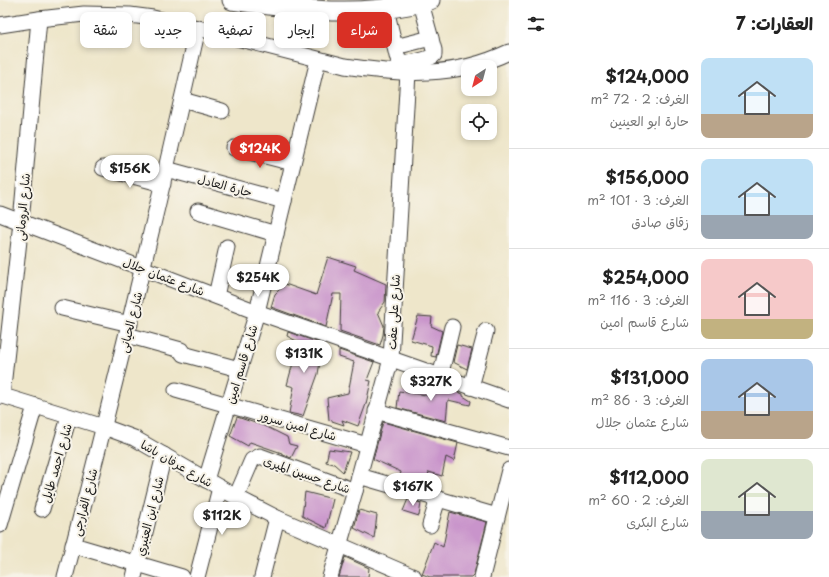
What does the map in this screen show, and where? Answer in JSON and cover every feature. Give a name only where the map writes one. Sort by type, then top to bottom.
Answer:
[{"type":"main road","points":[[232,0],[307,10],[332,11],[386,9],[426,1]]},
{"type":"street","points":[[0,25],[84,14],[130,15],[153,18],[198,28],[318,60],[352,67],[400,64],[432,57],[435,52],[431,38],[426,1]]},
{"type":"street","name":"شارع على عفت","points":[[330,577],[391,359],[400,64],[386,9]]},
{"type":"street","name":"شارع الرومانى","points":[[1,395],[7,291],[21,222],[39,19]]},
{"type":"street","name":"شارع الحيانى","points":[[104,427],[165,176],[198,28]]},
{"type":"street","points":[[400,64],[432,73],[479,64],[509,52]]},
{"type":"street","name":"شارع قاسم امين","points":[[206,480],[257,312],[318,60]]},
{"type":"street","points":[[182,100],[222,111]]},
{"type":"street","points":[[234,148],[293,163]]},
{"type":"street","name":"حارة العادل","points":[[103,168],[165,176],[284,201]]},
{"type":"street","points":[[198,211],[276,234]]},
{"type":"street","name":"شارع عثمان جلال","points":[[0,214],[257,312],[509,400]]},
{"type":"street","points":[[216,296],[227,247]]},
{"type":"street","points":[[62,308],[128,330],[182,352],[239,369]]},
{"type":"street","points":[[440,376],[452,327]]},
{"type":"street","points":[[471,387],[486,331]]},
{"type":"street","name":"شارع امين سرور","points":[[176,390],[367,445]]},
{"type":"street","name":"شارع عرفان باشا","points":[[1,395],[104,427],[134,438],[236,497],[277,518],[339,544],[384,570],[414,577]]},
{"type":"street","points":[[0,525],[35,406]]},
{"type":"street","points":[[376,411],[509,448]]},
{"type":"street","name":"شارع احمد طايل","points":[[42,509],[70,417]]},
{"type":"street","name":"شارع الفرارجى","points":[[65,577],[104,427]]},
{"type":"street","name":"شارع ابن العنبري","points":[[136,570],[164,455]]},
{"type":"street","name":"شارع حسين الميرى","points":[[236,497],[252,460],[260,456],[355,491]]},
{"type":"street","points":[[482,577],[509,470]]},
{"type":"street","points":[[359,476],[497,516]]},
{"type":"street","points":[[197,577],[220,488]]},
{"type":"street","points":[[430,525],[438,499]]},
{"type":"street","points":[[262,577],[277,518]]},
{"type":"street","points":[[73,545],[136,570],[182,577]]},
{"type":"building","points":[[328,257],[356,266],[354,270],[386,284],[385,302],[378,312],[384,326],[380,345],[340,331],[341,294],[333,294],[326,327],[271,307],[275,294],[285,284],[316,295]]},
{"type":"building","points":[[418,316],[432,317],[431,326],[442,331],[436,357],[431,356],[432,346],[411,340]]},
{"type":"building","points":[[288,332],[323,344],[318,374],[303,416],[289,413],[294,387],[287,385],[293,363],[299,365],[304,345],[287,336]]},
{"type":"building","points":[[457,345],[472,349],[467,369],[453,362]]},
{"type":"building","points":[[339,350],[374,362],[367,380],[371,381],[366,404],[358,426],[342,420],[344,425],[329,420],[327,398],[348,393],[354,362],[339,357]]},
{"type":"building","points":[[436,385],[463,394],[463,396],[471,401],[470,405],[448,400],[446,421],[397,408],[399,391],[433,396]]},
{"type":"building","points":[[237,417],[267,427],[287,437],[289,444],[297,446],[291,458],[282,453],[250,442],[248,446],[230,436]]},
{"type":"building","points":[[383,422],[458,443],[454,461],[446,457],[442,476],[429,472],[425,486],[410,482],[410,479],[400,476],[401,472],[373,459]]},
{"type":"building","points":[[329,449],[350,452],[343,472],[334,464],[326,462]]},
{"type":"building","points":[[305,492],[333,499],[326,528],[302,516]]},
{"type":"building","points":[[408,499],[421,503],[419,516],[403,511]]},
{"type":"building","points":[[359,510],[377,515],[374,538],[354,528]]},
{"type":"building","points":[[450,512],[487,522],[474,574],[471,577],[430,577],[422,574],[434,542],[443,547]]},
{"type":"building","points":[[345,557],[369,568],[368,577],[339,577]]}]
